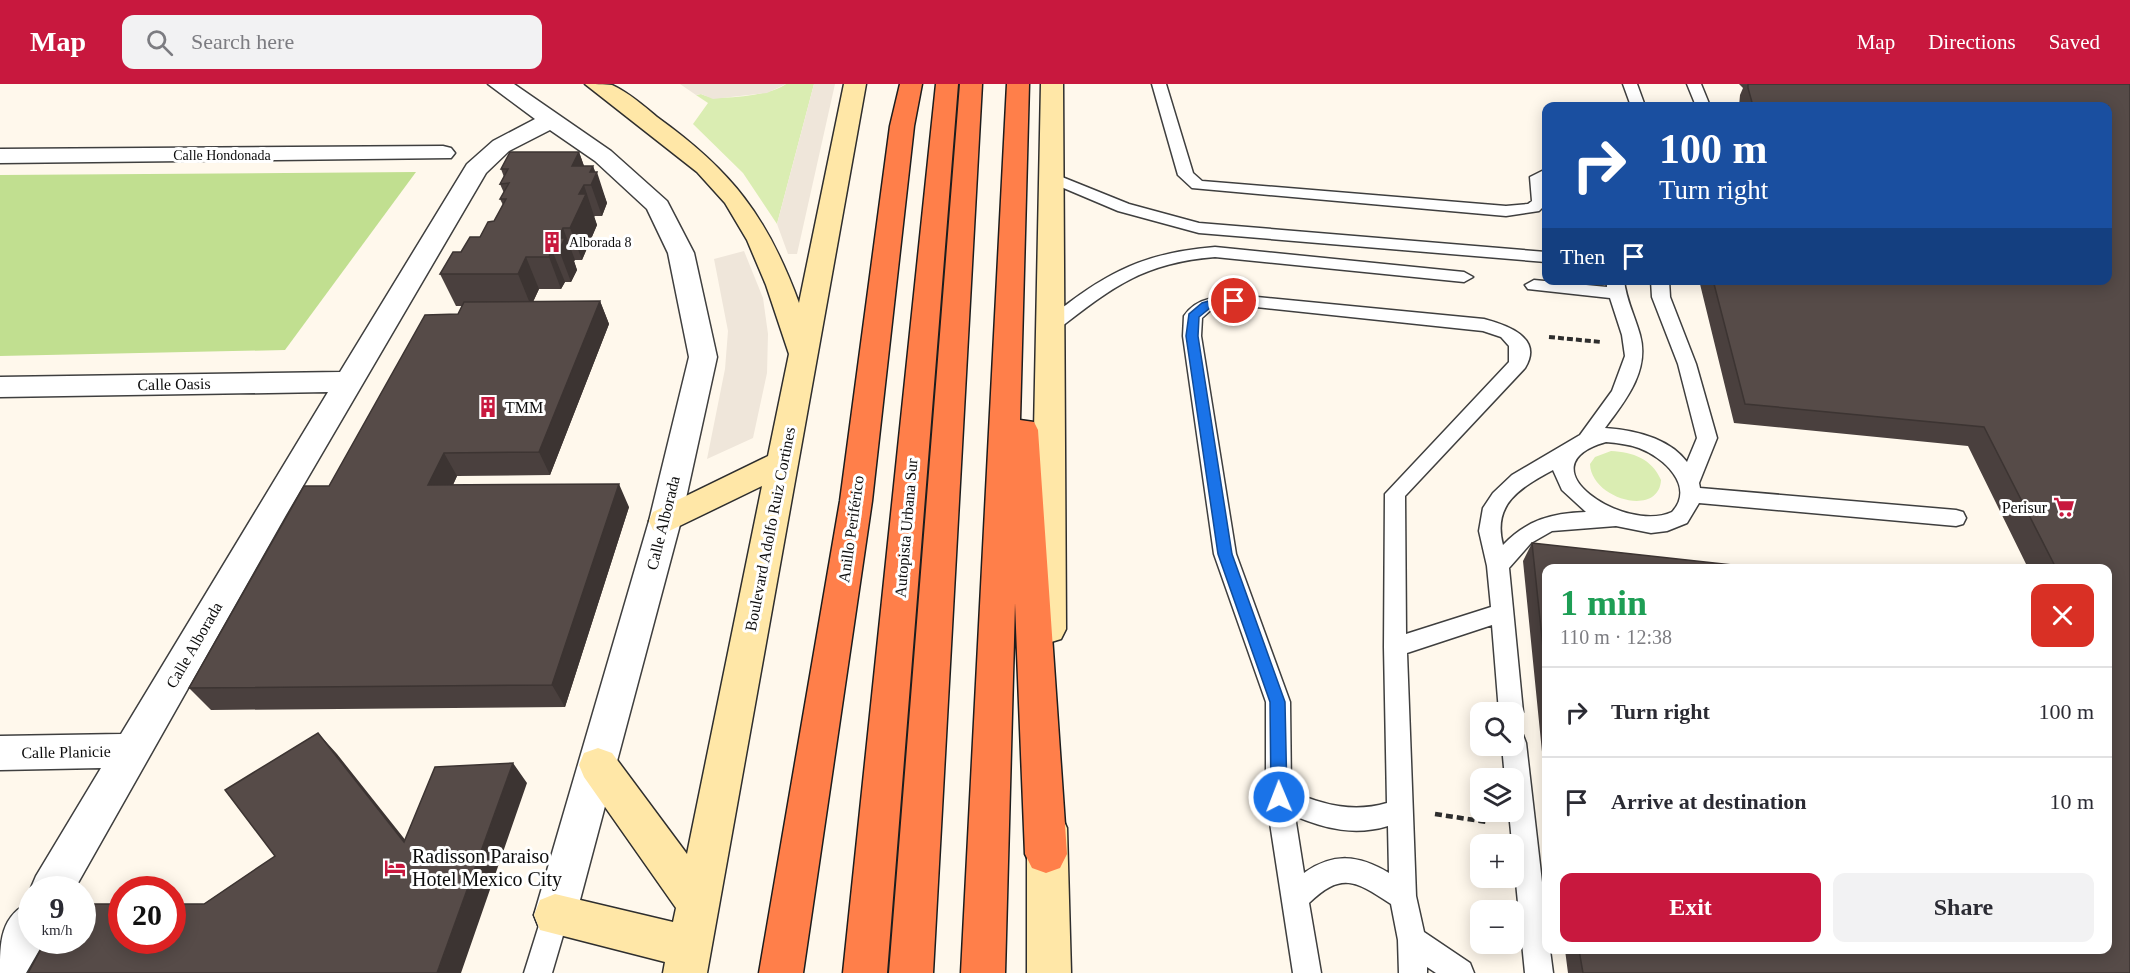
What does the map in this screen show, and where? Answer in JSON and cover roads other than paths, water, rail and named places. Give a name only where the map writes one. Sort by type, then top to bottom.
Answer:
[{"type":"highway","name":"Anillo Periférico","points":[[782,973],[856,501],[902,126],[911,84]]},
{"type":"highway","name":"Autopista Urbana Sur","points":[[865,973],[947,84]]},
{"type":"highway","name":"Autopista Urbana Sur","points":[[911,973],[972,84]]},
{"type":"highway","points":[[983,973],[1018,84]]},
{"type":"highway","points":[[1013,237],[1046,854]]},
{"type":"main road","points":[[596,84],[644,117],[719,181],[750,225],[770,265],[804,356]]},
{"type":"main road","name":"Boulevard Adolfo Ruiz Cortines","points":[[688,960],[855,84]]},
{"type":"main road","points":[[1048,973],[1046,854],[1052,84]]},
{"type":"main road","points":[[664,520],[783,462]]},
{"type":"main road","points":[[598,765],[699,904]]},
{"type":"main road","points":[[555,915],[688,960]]},
{"type":"street","name":"Calle Alborada","points":[[499,84],[603,156],[658,206],[681,253],[703,357],[664,520],[555,915]]},
{"type":"street","name":"Calle Alborada","points":[[59,876],[348,382],[477,168],[501,146],[551,120]]},
{"type":"street","name":"Calle Hondonada","points":[[0,156],[443,153]]},
{"type":"street","name":"Calle Oasis","points":[[0,387],[348,382]]},
{"type":"street","name":"Calle Planicie","points":[[0,753],[132,751]]},
{"type":"street","points":[[2,973],[18,946]]},
{"type":"lane","points":[[1159,84],[1186,175],[1198,185],[1506,211],[1533,208],[1540,202],[1542,176]]},
{"type":"lane","points":[[1630,84],[1637,102]]},
{"type":"lane","points":[[1695,84],[1702,102]]},
{"type":"lane","points":[[1052,178],[1109,205],[1154,220],[1199,228],[1542,257]]},
{"type":"lane","points":[[1051,326],[1111,280],[1142,263],[1190,253],[1215,252],[1464,278]]},
{"type":"lane","points":[[1534,285],[1616,287],[1634,345],[1631,376],[1588,438]]},
{"type":"lane","points":[[1565,455],[1563,469],[1565,476],[1579,498],[1596,511],[1616,520],[1638,525],[1659,525],[1676,519],[1688,509],[1691,488],[1707,438],[1687,364],[1661,297],[1660,285]]},
{"type":"lane","points":[[1307,973],[1279,797],[1278,702],[1225,554],[1194,348],[1193,316],[1206,305],[1222,301],[1247,301],[1484,325],[1507,332],[1515,337],[1520,346],[1518,364],[1395,494],[1395,647],[1403,896],[1412,940],[1413,973]]},
{"type":"lane","points":[[1510,702],[1498,566],[1489,521],[1502,495],[1532,472],[1565,455],[1574,445],[1588,438],[1606,435],[1626,437],[1647,443],[1665,453],[1680,466],[1691,488]]},
{"type":"lane","points":[[1691,488],[1956,518]]},
{"type":"lane","points":[[1498,566],[1520,538],[1554,520],[1616,520]]},
{"type":"lane","points":[[1395,647],[1501,613]]},
{"type":"lane","points":[[1515,756],[1521,828],[1539,973]]},
{"type":"lane","points":[[1279,797],[1319,815],[1347,820],[1373,820],[1401,810]]},
{"type":"lane","points":[[1295,899],[1312,880],[1328,871],[1348,867],[1367,872],[1403,896]]},
{"type":"lane","name":"Calle Alborada","points":[[538,973],[555,915]]},
{"type":"lane","points":[[1412,940],[1460,973]]},
{"type":"place","name":"Alborada 8","points":[[552,242]]},
{"type":"place","name":"TMM","points":[[488,407]]},
{"type":"place","name":"Perisur","points":[[2064,507]]},
{"type":"place","name":"Radisson Paraiso Hotel Mexico City","points":[[395,868]]}]
